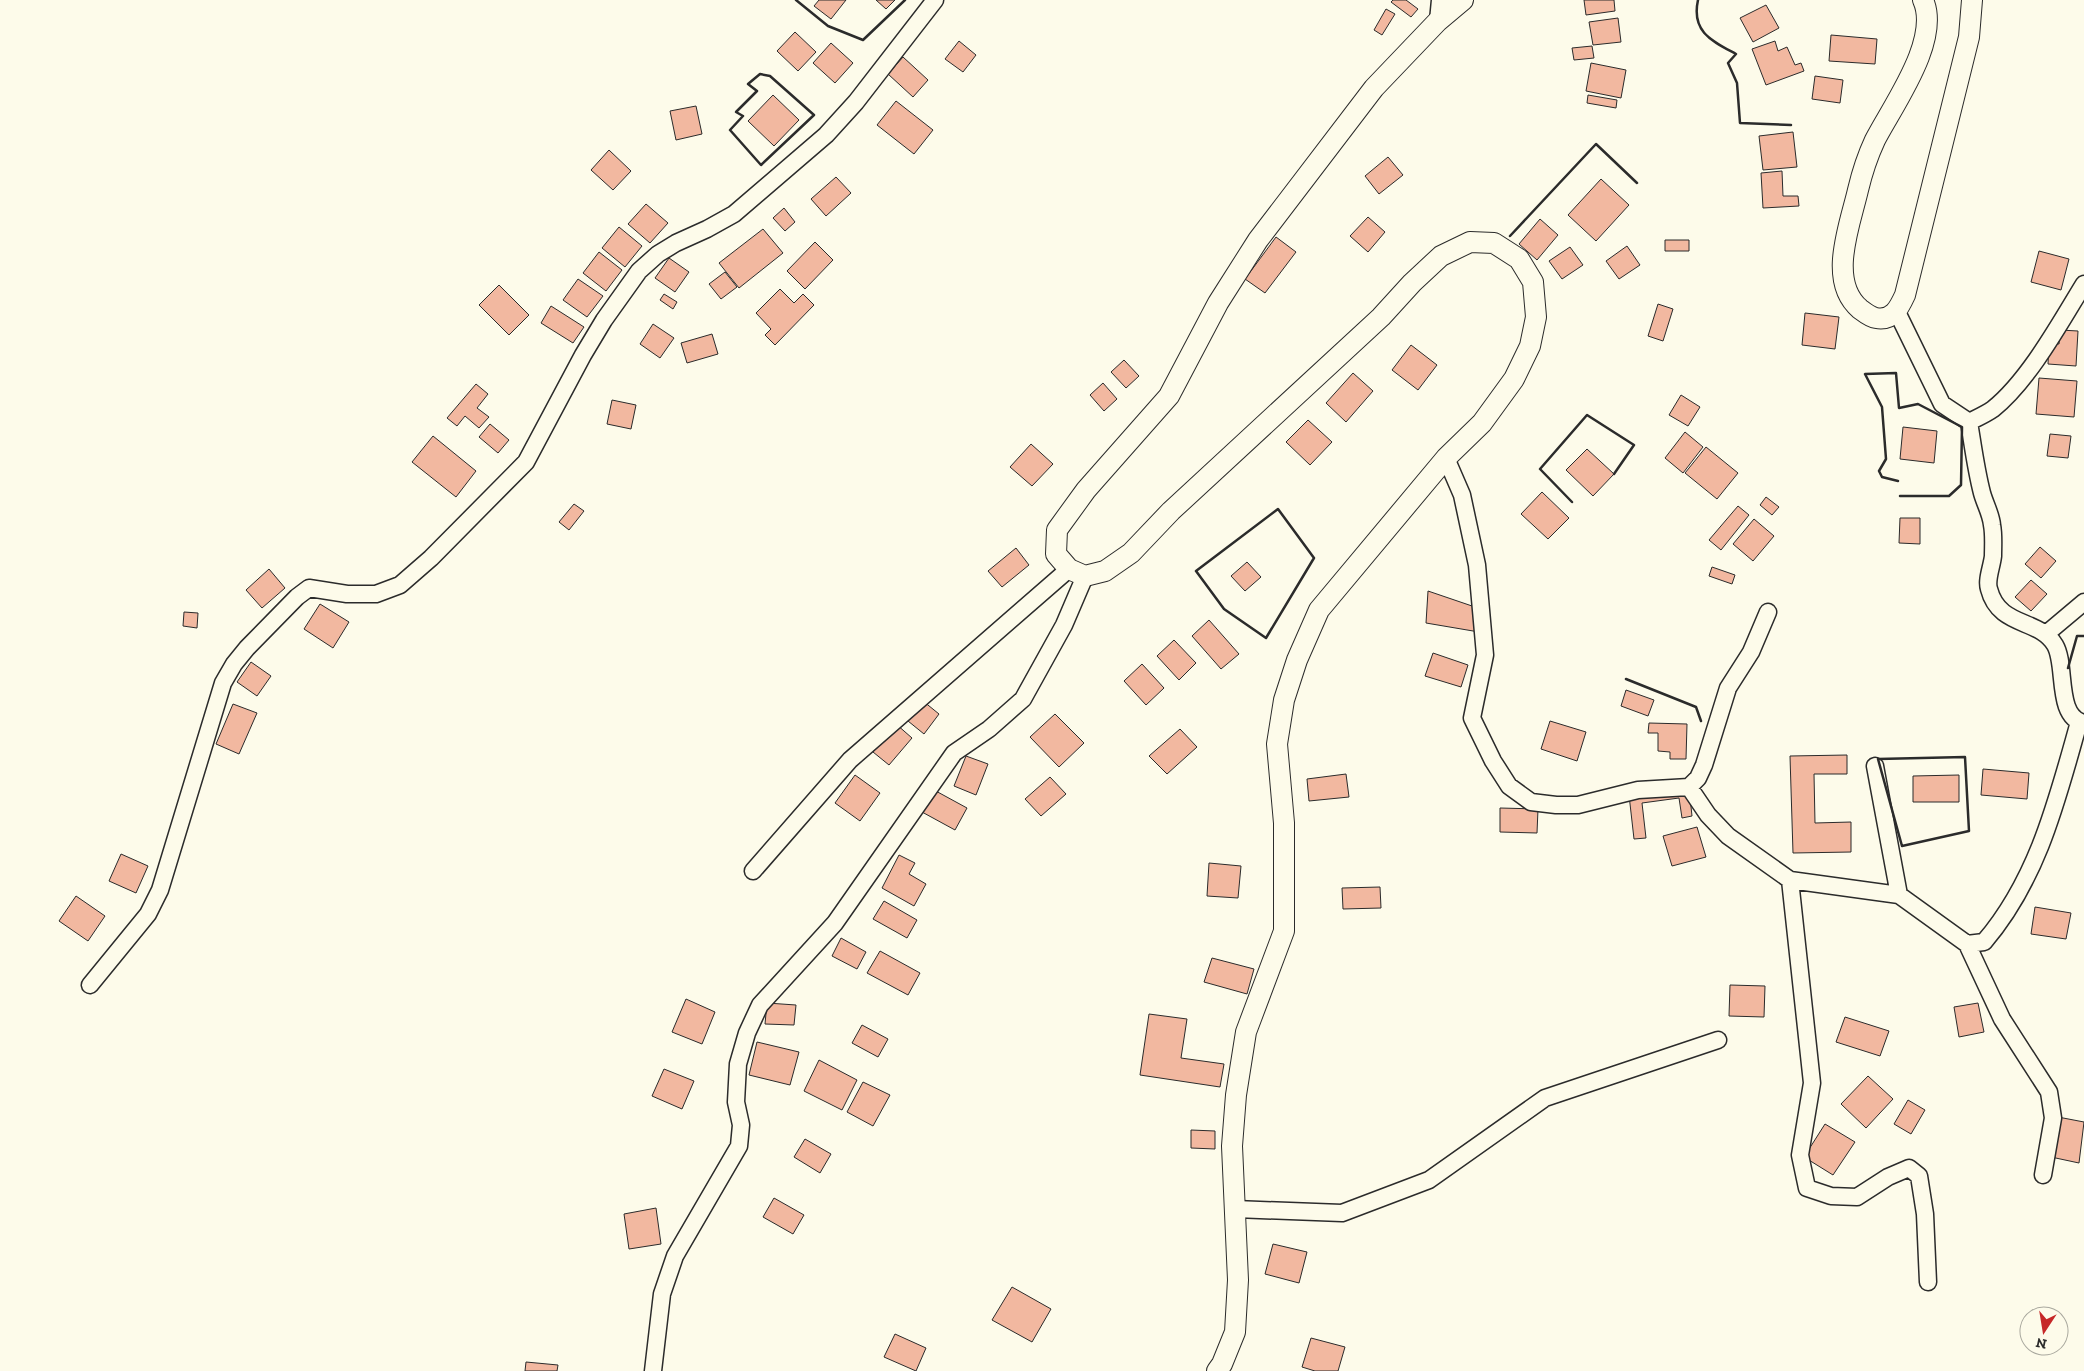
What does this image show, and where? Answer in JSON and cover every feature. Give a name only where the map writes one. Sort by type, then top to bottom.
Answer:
[{"type":"street","points":[[90,985],[148,914],[160,890],[223,683],[234,664],[291,604],[309,588],[347,594],[376,594],[400,585],[431,558],[526,462],[583,355],[604,320],[640,271],[658,254],[676,242],[707,229],[734,214],[826,135],[856,102],[935,0]]},
{"type":"street","points":[[1438,21],[1440,0]]},
{"type":"street","points":[[1077,573],[1056,554],[1057,530],[1086,490],[1170,396],[1218,304],[1258,240],[1374,88],[1438,21],[1463,0]]},
{"type":"street","points":[[1924,0],[1927,28],[1920,54],[1874,142],[1861,177],[1843,267],[1847,294],[1852,302],[1875,318],[1887,318],[1897,312],[1908,287],[1967,46],[1972,16],[1972,0]]},
{"type":"street","points":[[753,871],[850,760],[1077,573],[1105,571],[1131,554],[1171,511],[1373,324],[1441,256],[1470,242],[1494,243],[1519,259],[1533,282],[1536,317],[1530,346],[1514,379],[1482,423],[1446,458],[1319,610],[1297,660],[1284,700],[1277,744],[1284,823],[1284,931],[1246,1032],[1236,1095],[1232,1146],[1238,1280],[1235,1332],[1222,1364],[1217,1371]]},
{"type":"street","points":[[1969,422],[1992,410],[2014,388],[2050,338],[2084,284]]},
{"type":"street","points":[[1897,312],[1942,404],[1969,422],[1980,484],[1992,524],[1993,556],[1988,588],[1996,606],[2008,617],[2046,634],[2056,646],[2062,665],[2063,693],[2068,709],[2082,722],[2055,808],[2036,860],[1998,926],[1984,942],[1967,944]]},
{"type":"street","points":[[1446,458],[1462,495],[1477,565],[1485,655],[1472,718],[1493,761],[1509,786],[1531,802],[1578,805],[1638,790],[1689,787],[1698,778],[1704,765],[1728,688],[1751,652],[1768,612]]},
{"type":"street","points":[[653,1371],[662,1294],[675,1256],[739,1146],[741,1125],[736,1102],[738,1064],[747,1033],[760,1005],[835,923],[954,753],[989,729],[1023,699],[1064,625],[1077,573]]},
{"type":"street","points":[[2046,634],[2084,602]]},
{"type":"street","points":[[1875,766],[1899,895]]},
{"type":"street","points":[[1689,787],[1708,815],[1728,836],[1790,880],[1899,895],[1967,944],[2002,1019],[2049,1092],[2053,1118],[2043,1174]]},
{"type":"street","points":[[1790,880],[1812,1084],[1800,1155],[1807,1188],[1831,1196],[1857,1197],[1888,1177],[1909,1168],[1920,1176],[1925,1214],[1928,1282]]},
{"type":"street","points":[[1235,1210],[1342,1213],[1429,1180],[1545,1098],[1718,1040]]},
{"type":"building","points":[[819,0],[846,0],[831,19],[814,6]]},
{"type":"building","points":[[876,0],[895,0],[886,9]]},
{"type":"building","points":[[1393,0],[1406,0],[1418,9],[1411,17],[1391,2]]},
{"type":"building","points":[[1584,0],[1614,0],[1615,11],[1586,15]]},
{"type":"building","points":[[1766,5],[1779,28],[1753,42],[1740,18]]},
{"type":"building","points":[[1386,9],[1395,14],[1382,35],[1374,30]]},
{"type":"building","points":[[1618,18],[1621,42],[1593,45],[1589,22]]},
{"type":"building","points":[[795,32],[816,52],[798,71],[777,51]]},
{"type":"building","points":[[1831,35],[1877,39],[1875,64],[1829,61]]},
{"type":"building","points":[[959,41],[976,55],[963,72],[945,59]]},
{"type":"building","points":[[1775,41],[1778,51],[1787,47],[1795,65],[1801,63],[1804,71],[1766,85],[1752,49]]},
{"type":"building","points":[[831,43],[853,63],[835,83],[813,63]]},
{"type":"building","points":[[1592,46],[1594,58],[1574,60],[1572,48]]},
{"type":"building","points":[[903,57],[928,80],[913,97],[888,74]]},
{"type":"building","points":[[1591,63],[1626,70],[1621,98],[1586,91]]},
{"type":"building","points":[[1815,76],[1843,80],[1840,103],[1812,99]]},
{"type":"building","points":[[773,95],[799,120],[774,146],[748,121]]},
{"type":"building","points":[[1588,95],[1617,100],[1616,108],[1587,103]]},
{"type":"building","points":[[896,101],[933,130],[914,154],[877,125]]},
{"type":"building","points":[[696,106],[702,134],[676,140],[670,111]]},
{"type":"building","points":[[1793,132],[1797,167],[1763,170],[1759,136]]},
{"type":"building","points":[[609,150],[631,171],[613,190],[591,170]]},
{"type":"building","points":[[1388,157],[1403,175],[1379,194],[1365,176]]},
{"type":"building","points":[[1782,171],[1783,196],[1798,196],[1799,206],[1763,208],[1761,173]]},
{"type":"building","points":[[836,177],[851,193],[826,216],[811,199]]},
{"type":"building","points":[[1601,179],[1629,205],[1596,241],[1568,215]]},
{"type":"building","points":[[646,204],[668,223],[650,243],[628,224]]},
{"type":"building","points":[[784,208],[795,222],[785,231],[773,218]]},
{"type":"building","points":[[1368,217],[1385,232],[1368,252],[1350,236]]},
{"type":"building","points":[[1540,219],[1558,235],[1537,260],[1519,244]]},
{"type":"building","points":[[619,227],[642,246],[625,267],[602,248]]},
{"type":"building","points":[[763,229],[783,253],[739,288],[719,263]]},
{"type":"building","points":[[1276,237],[1296,252],[1265,293],[1245,279]]},
{"type":"building","points":[[1665,240],[1689,240],[1689,251],[1665,251]]},
{"type":"building","points":[[815,242],[833,260],[805,289],[787,271]]},
{"type":"building","points":[[1627,246],[1640,265],[1619,279],[1606,261]]},
{"type":"building","points":[[1570,247],[1583,265],[1562,279],[1549,261]]},
{"type":"building","points":[[2039,251],[2069,259],[2061,290],[2031,282]]},
{"type":"building","points":[[599,252],[622,270],[606,291],[583,273]]},
{"type":"building","points":[[669,258],[689,272],[675,292],[655,278]]},
{"type":"building","points":[[725,272],[737,287],[721,299],[709,284]]},
{"type":"building","points":[[578,279],[603,296],[587,317],[563,300]]},
{"type":"building","points":[[499,285],[529,315],[509,335],[479,305]]},
{"type":"building","points":[[780,289],[794,303],[803,294],[814,305],[775,345],[765,335],[771,329],[756,313]]},
{"type":"building","points":[[664,294],[677,302],[673,309],[660,300]]},
{"type":"building","points":[[1658,304],[1673,309],[1663,341],[1648,336]]},
{"type":"building","points":[[551,306],[584,327],[573,343],[541,323]]},
{"type":"building","points":[[1805,313],[1839,317],[1835,349],[1802,345]]},
{"type":"building","points":[[653,324],[674,338],[660,358],[640,344]]},
{"type":"building","points":[[2060,330],[2078,331],[2076,366],[2048,364],[2049,343],[2059,344]]},
{"type":"building","points":[[712,334],[718,354],[687,363],[681,343]]},
{"type":"building","points":[[1411,345],[1437,365],[1418,390],[1392,370]]},
{"type":"building","points":[[1124,360],[1139,376],[1126,388],[1111,372]]},
{"type":"building","points":[[1353,373],[1373,391],[1346,422],[1326,403]]},
{"type":"building","points":[[2039,378],[2077,381],[2074,417],[2036,414]]},
{"type":"building","points":[[1103,383],[1117,399],[1104,411],[1090,395]]},
{"type":"building","points":[[476,384],[488,394],[477,408],[489,417],[479,428],[465,416],[457,426],[447,418]]},
{"type":"building","points":[[1681,395],[1700,407],[1688,426],[1669,415]]},
{"type":"building","points":[[612,400],[636,405],[631,429],[607,424]]},
{"type":"building","points":[[1308,420],[1332,442],[1310,465],[1286,442]]},
{"type":"building","points":[[490,424],[509,440],[498,453],[479,437]]},
{"type":"building","points":[[1903,427],[1937,431],[1934,463],[1900,459]]},
{"type":"building","points":[[1685,432],[1703,447],[1683,473],[1665,458]]},
{"type":"building","points":[[2050,434],[2071,436],[2068,458],[2047,456]]},
{"type":"building","points":[[433,436],[476,471],[456,497],[412,462]]},
{"type":"building","points":[[1031,444],[1053,464],[1032,486],[1010,467]]},
{"type":"building","points":[[1706,447],[1738,473],[1717,499],[1685,473]]},
{"type":"building","points":[[1587,449],[1614,474],[1593,496],[1566,470]]},
{"type":"building","points":[[1542,492],[1569,518],[1548,539],[1521,514]]},
{"type":"building","points":[[1766,497],[1779,507],[1772,515],[1760,505]]},
{"type":"building","points":[[574,504],[584,511],[569,530],[559,522]]},
{"type":"building","points":[[1738,506],[1749,515],[1721,550],[1709,540]]},
{"type":"building","points":[[1900,518],[1920,518],[1920,544],[1899,543]]},
{"type":"building","points":[[1754,519],[1774,536],[1753,561],[1733,544]]},
{"type":"building","points":[[2040,547],[2056,561],[2041,578],[2025,564]]},
{"type":"building","points":[[1016,548],[1029,565],[1002,587],[988,571]]},
{"type":"building","points":[[1247,562],[1261,577],[1245,591],[1231,576]]},
{"type":"building","points":[[1712,567],[1735,575],[1732,584],[1709,576]]},
{"type":"building","points":[[269,569],[285,588],[262,608],[246,590]]},
{"type":"building","points":[[2031,580],[2047,594],[2031,611],[2015,597]]},
{"type":"building","points":[[1428,591],[1475,607],[1479,632],[1426,623]]},
{"type":"building","points":[[320,604],[349,622],[333,648],[304,629]]},
{"type":"building","points":[[184,612],[198,613],[197,628],[183,626]]},
{"type":"building","points":[[1209,620],[1239,654],[1221,669],[1192,636]]},
{"type":"building","points":[[1174,640],[1196,663],[1179,680],[1157,656]]},
{"type":"building","points":[[1433,653],[1468,665],[1461,687],[1425,676]]},
{"type":"building","points":[[251,662],[271,676],[257,696],[237,682]]},
{"type":"building","points":[[1142,664],[1164,688],[1146,705],[1124,681]]},
{"type":"building","points":[[1626,690],[1654,700],[1648,716],[1621,706]]},
{"type":"building","points":[[923,701],[939,714],[924,734],[908,721]]},
{"type":"building","points":[[233,704],[257,713],[239,754],[216,744]]},
{"type":"building","points":[[1055,714],[1084,743],[1059,767],[1030,737]]},
{"type":"building","points":[[1550,721],[1586,732],[1577,761],[1541,749]]},
{"type":"building","points":[[1649,723],[1687,724],[1686,759],[1670,759],[1670,752],[1658,751],[1658,733],[1648,733]]},
{"type":"building","points":[[896,724],[912,738],[889,765],[873,752]]},
{"type":"building","points":[[1180,729],[1197,747],[1167,774],[1149,756]]},
{"type":"building","points":[[1847,755],[1847,774],[1814,774],[1815,823],[1851,822],[1851,852],[1793,853],[1790,756]]},
{"type":"building","points":[[966,756],[988,764],[976,795],[954,786]]},
{"type":"building","points":[[1983,769],[2029,773],[2027,799],[1981,795]]},
{"type":"building","points":[[1346,774],[1349,797],[1309,801],[1307,779]]},
{"type":"building","points":[[855,775],[880,793],[860,821],[835,803]]},
{"type":"building","points":[[1959,775],[1959,802],[1913,802],[1913,776]]},
{"type":"building","points":[[1050,777],[1066,794],[1041,816],[1025,799]]},
{"type":"building","points":[[1689,788],[1692,816],[1682,818],[1679,798],[1642,803],[1646,838],[1634,839],[1629,795]]},
{"type":"building","points":[[934,790],[967,808],[955,830],[922,812]]},
{"type":"building","points":[[1500,808],[1538,809],[1537,833],[1500,832]]},
{"type":"building","points":[[1697,827],[1706,857],[1672,866],[1663,836]]},
{"type":"building","points":[[121,854],[148,866],[136,893],[109,881]]},
{"type":"building","points":[[899,855],[915,863],[909,874],[926,884],[914,906],[882,888]]},
{"type":"building","points":[[1209,863],[1241,866],[1238,898],[1207,896]]},
{"type":"building","points":[[1380,887],[1381,908],[1343,909],[1342,888]]},
{"type":"building","points":[[76,896],[105,916],[88,941],[59,921]]},
{"type":"building","points":[[884,901],[917,920],[907,938],[873,919]]},
{"type":"building","points":[[2035,907],[2071,913],[2066,939],[2031,934]]},
{"type":"building","points":[[841,938],[866,952],[857,969],[832,956]]},
{"type":"building","points":[[880,951],[920,973],[908,995],[867,973]]},
{"type":"building","points":[[1212,958],[1254,969],[1247,994],[1204,982]]},
{"type":"building","points":[[1730,985],[1765,986],[1764,1017],[1729,1016]]},
{"type":"building","points":[[686,999],[715,1012],[702,1044],[672,1032]]},
{"type":"building","points":[[767,1003],[796,1005],[794,1025],[765,1024]]},
{"type":"building","points":[[1978,1003],[1984,1032],[1959,1037],[1954,1007]]},
{"type":"building","points":[[1149,1014],[1187,1019],[1181,1058],[1224,1064],[1220,1087],[1140,1075]]},
{"type":"building","points":[[1845,1017],[1889,1031],[1880,1056],[1836,1042]]},
{"type":"building","points":[[862,1025],[888,1039],[878,1057],[852,1043]]},
{"type":"building","points":[[757,1042],[799,1052],[790,1085],[749,1075]]},
{"type":"building","points":[[819,1060],[857,1080],[842,1110],[804,1091]]},
{"type":"building","points":[[664,1069],[694,1081],[682,1109],[652,1096]]},
{"type":"building","points":[[1868,1076],[1893,1099],[1866,1128],[1841,1104]]},
{"type":"building","points":[[863,1082],[890,1095],[873,1126],[847,1112]]},
{"type":"building","points":[[1908,1100],[1925,1110],[1911,1134],[1894,1124]]},
{"type":"building","points":[[2058,1117],[2084,1122],[2079,1163],[2051,1157]]},
{"type":"building","points":[[1825,1124],[1855,1142],[1833,1175],[1804,1157]]},
{"type":"building","points":[[1191,1130],[1215,1131],[1215,1149],[1191,1148]]},
{"type":"building","points":[[805,1139],[831,1154],[820,1173],[794,1157]]},
{"type":"building","points":[[774,1198],[804,1215],[793,1234],[763,1217]]},
{"type":"building","points":[[656,1208],[661,1244],[629,1249],[624,1214]]},
{"type":"building","points":[[1273,1244],[1307,1252],[1299,1283],[1265,1274]]},
{"type":"building","points":[[1012,1287],[1051,1309],[1032,1342],[992,1320]]},
{"type":"building","points":[[895,1334],[926,1348],[916,1371],[884,1357]]},
{"type":"building","points":[[1311,1338],[1345,1347],[1338,1371],[1315,1371],[1302,1367]]},
{"type":"building","points":[[526,1362],[558,1365],[557,1371],[525,1371]]},
{"type":"wall","points":[[796,0],[828,26],[863,40],[905,0]]},
{"type":"wall","points":[[1698,0],[1698,20],[1705,34],[1719,45],[1736,54],[1728,63],[1737,83],[1740,123],[1791,125]]},
{"type":"wall","points":[[760,74],[770,76],[814,115],[761,165],[730,130],[743,116],[736,112],[757,91],[748,84],[760,74]]},
{"type":"wall","points":[[1510,236],[1596,144],[1637,183]]},
{"type":"wall","points":[[1898,481],[1882,477],[1879,471],[1886,459],[1882,407],[1865,374],[1896,373],[1899,408],[1918,404],[1962,427],[1961,485],[1949,496],[1900,496]]},
{"type":"wall","points":[[1572,502],[1540,469],[1587,415],[1634,445],[1614,474]]},
{"type":"wall","points":[[1278,509],[1314,558],[1266,638],[1224,609],[1196,571],[1278,509]]},
{"type":"wall","points":[[2068,668],[2077,636],[2084,636]]},
{"type":"wall","points":[[1626,679],[1696,707],[1701,721]]},
{"type":"wall","points":[[1965,757],[1969,831],[1902,846],[1878,759],[1965,757]]}]
